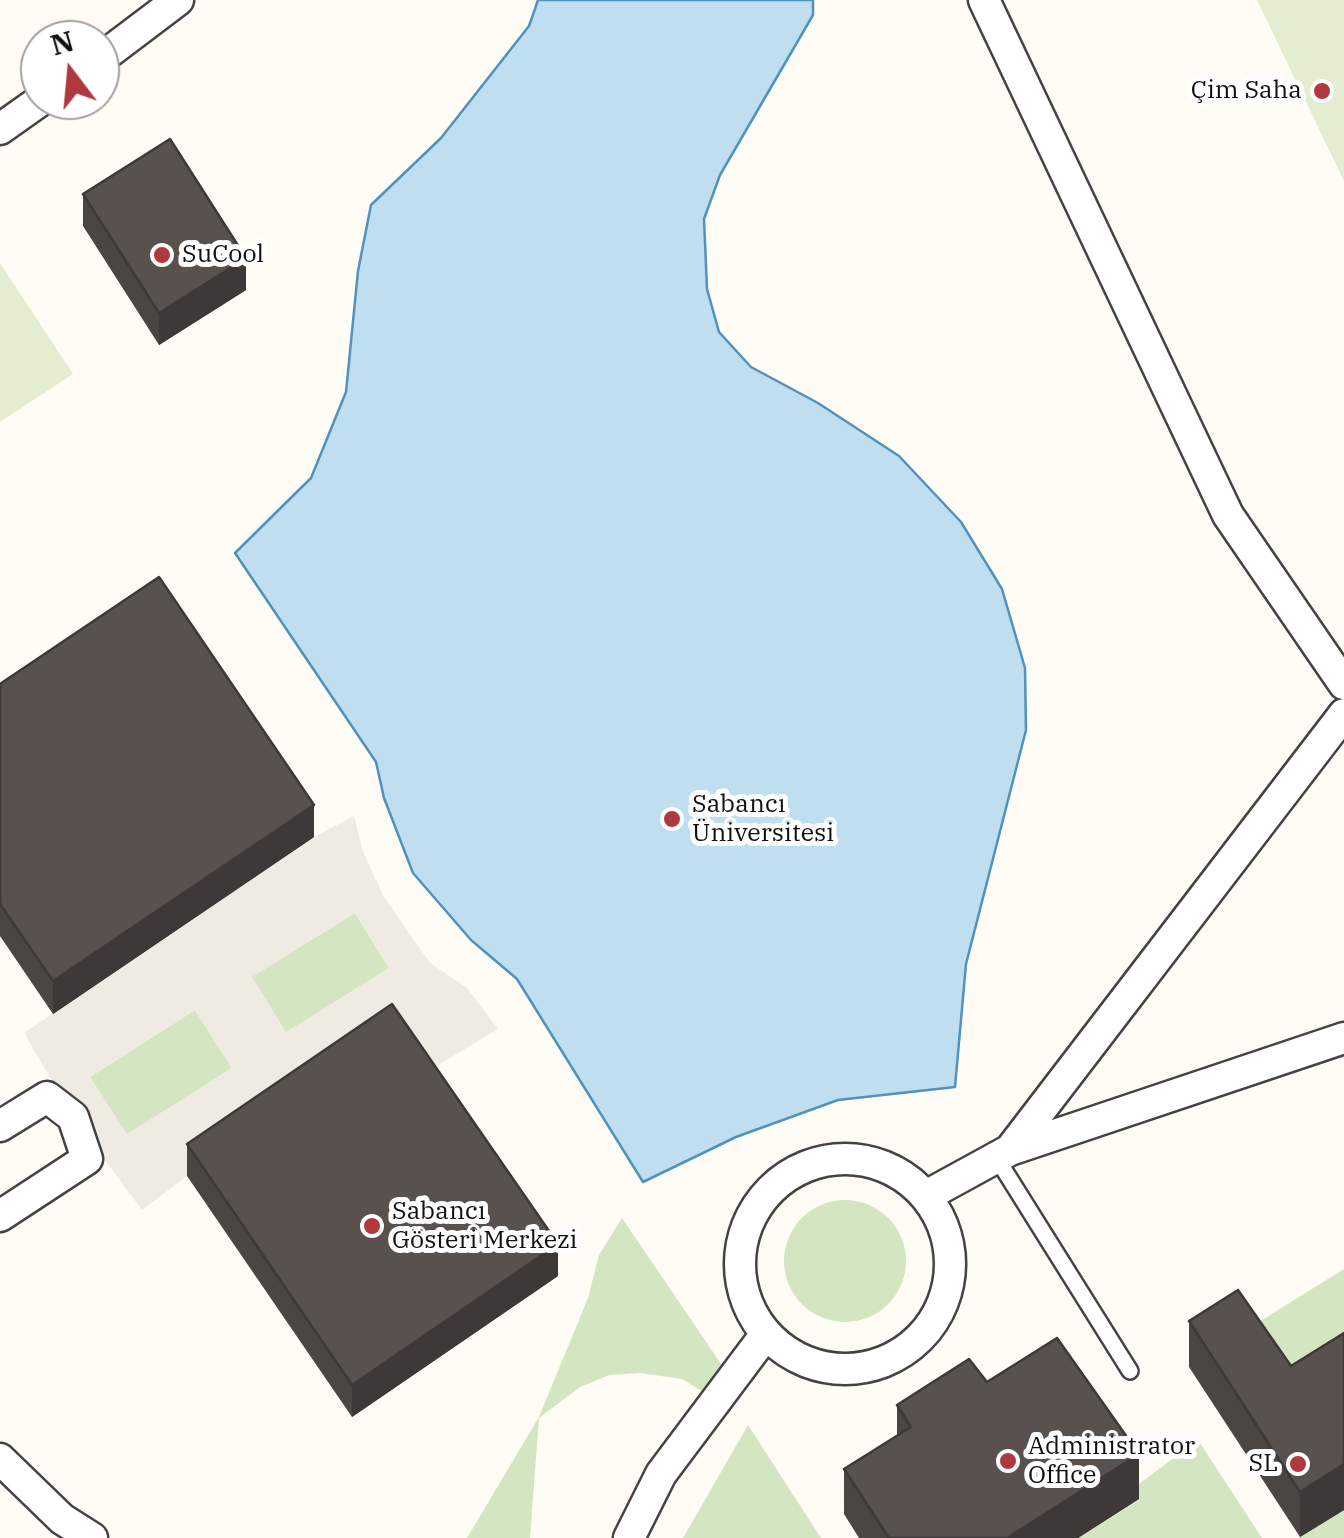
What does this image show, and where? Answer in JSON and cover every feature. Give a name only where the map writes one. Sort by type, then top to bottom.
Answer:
[{"type":"street","points":[[120,44],[178,0]]},
{"type":"street","points":[[984,0],[1228,515],[1344,684]]},
{"type":"street","points":[[1003,1154],[1344,714]]},
{"type":"street","points":[[926,1196],[1003,1154],[1344,1038]]},
{"type":"street","points":[[0,1126],[47,1097],[73,1117],[87,1160],[0,1216]]},
{"type":"street","points":[[853,1159],[893,1170],[926,1196],[946,1232],[950,1272],[939,1312],[914,1344],[878,1364],[838,1370],[798,1359],[766,1334],[745,1299],[740,1258],[750,1218],[776,1185],[812,1164],[853,1159]]},
{"type":"street","points":[[629,1538],[661,1474],[766,1334]]},
{"type":"street","points":[[0,1459],[62,1519],[92,1538]]},
{"type":"lane","points":[[1003,1154],[1130,1372]]},
{"type":"green space","name":"Çim Saha","points":[[1257,0],[1344,0],[1344,181]]},
{"type":"green space","points":[[0,263],[73,374],[0,422]]},
{"type":"green space","points":[[355,913],[389,968],[286,1033],[251,977]]},
{"type":"green space","points":[[195,1010],[232,1068],[127,1135],[90,1077]]},
{"type":"green space","points":[[845,1200],[868,1205],[888,1218],[901,1238],[906,1261],[901,1284],[888,1304],[868,1317],[845,1322],[822,1317],[802,1304],[789,1284],[784,1261],[789,1238],[802,1218],[822,1205]]},
{"type":"green space","points":[[622,1218],[732,1380],[717,1400],[682,1379],[640,1373],[609,1375],[580,1387],[539,1418],[530,1538],[467,1538],[539,1417],[588,1298],[599,1255]]},
{"type":"green space","points":[[1344,1269],[1344,1378],[1291,1411],[1238,1335]]},
{"type":"green space","points":[[748,1425],[821,1538],[683,1538]]},
{"type":"green space","points":[[1198,1440],[1262,1538],[1078,1538],[1139,1500],[1132,1489]]},
{"type":"green space","points":[[1344,1509],[1344,1538],[1298,1538],[1300,1537]]},
{"type":"shaded area","points":[[354,816],[363,852],[384,897],[430,963],[467,988],[498,1029],[420,1076],[187,1176],[142,1210],[73,1117],[24,1033],[314,837]],"holes":[[[355,913],[389,968],[286,1032],[252,977]],[[195,1010],[232,1068],[127,1134],[90,1077]]]},
{"type":"water","points":[[538,0],[813,0],[813,15],[720,175],[704,219],[707,289],[719,332],[751,367],[818,403],[899,456],[961,522],[1002,589],[1025,668],[1026,730],[966,964],[955,1087],[838,1100],[736,1137],[643,1182],[517,979],[471,940],[413,873],[384,798],[376,762],[235,553],[311,478],[346,392],[358,271],[371,205],[441,138],[529,26]]},
{"type":"building","name":"SuCool","points":[[170,139],[246,258],[159,313],[83,194]]},
{"type":"building","points":[[159,577],[314,805],[53,981],[0,904],[0,684]]},
{"type":"building","name":"Sabancı Gösteri Merkezi","points":[[392,1004],[558,1244],[352,1385],[187,1144]]},
{"type":"building","points":[[1238,1290],[1291,1366],[1344,1333],[1344,1464],[1300,1492],[1189,1321]]},
{"type":"building","name":"Administrator Office","points":[[1057,1338],[1139,1454],[1007,1538],[889,1538],[844,1469],[911,1427],[897,1405],[969,1359],[987,1382]]},
{"type":"place","name":"Çim Saha","points":[[1322,91]]},
{"type":"place","name":"SuCool","points":[[162,255]]},
{"type":"place","name":"Sabancı Üniversitesi","points":[[672,819]]},
{"type":"place","name":"Sabancı Gösteri Merkezi","points":[[372,1226]]},
{"type":"place","name":"Administrator Office","points":[[1008,1461]]},
{"type":"place","name":"SL","points":[[1298,1464]]}]
